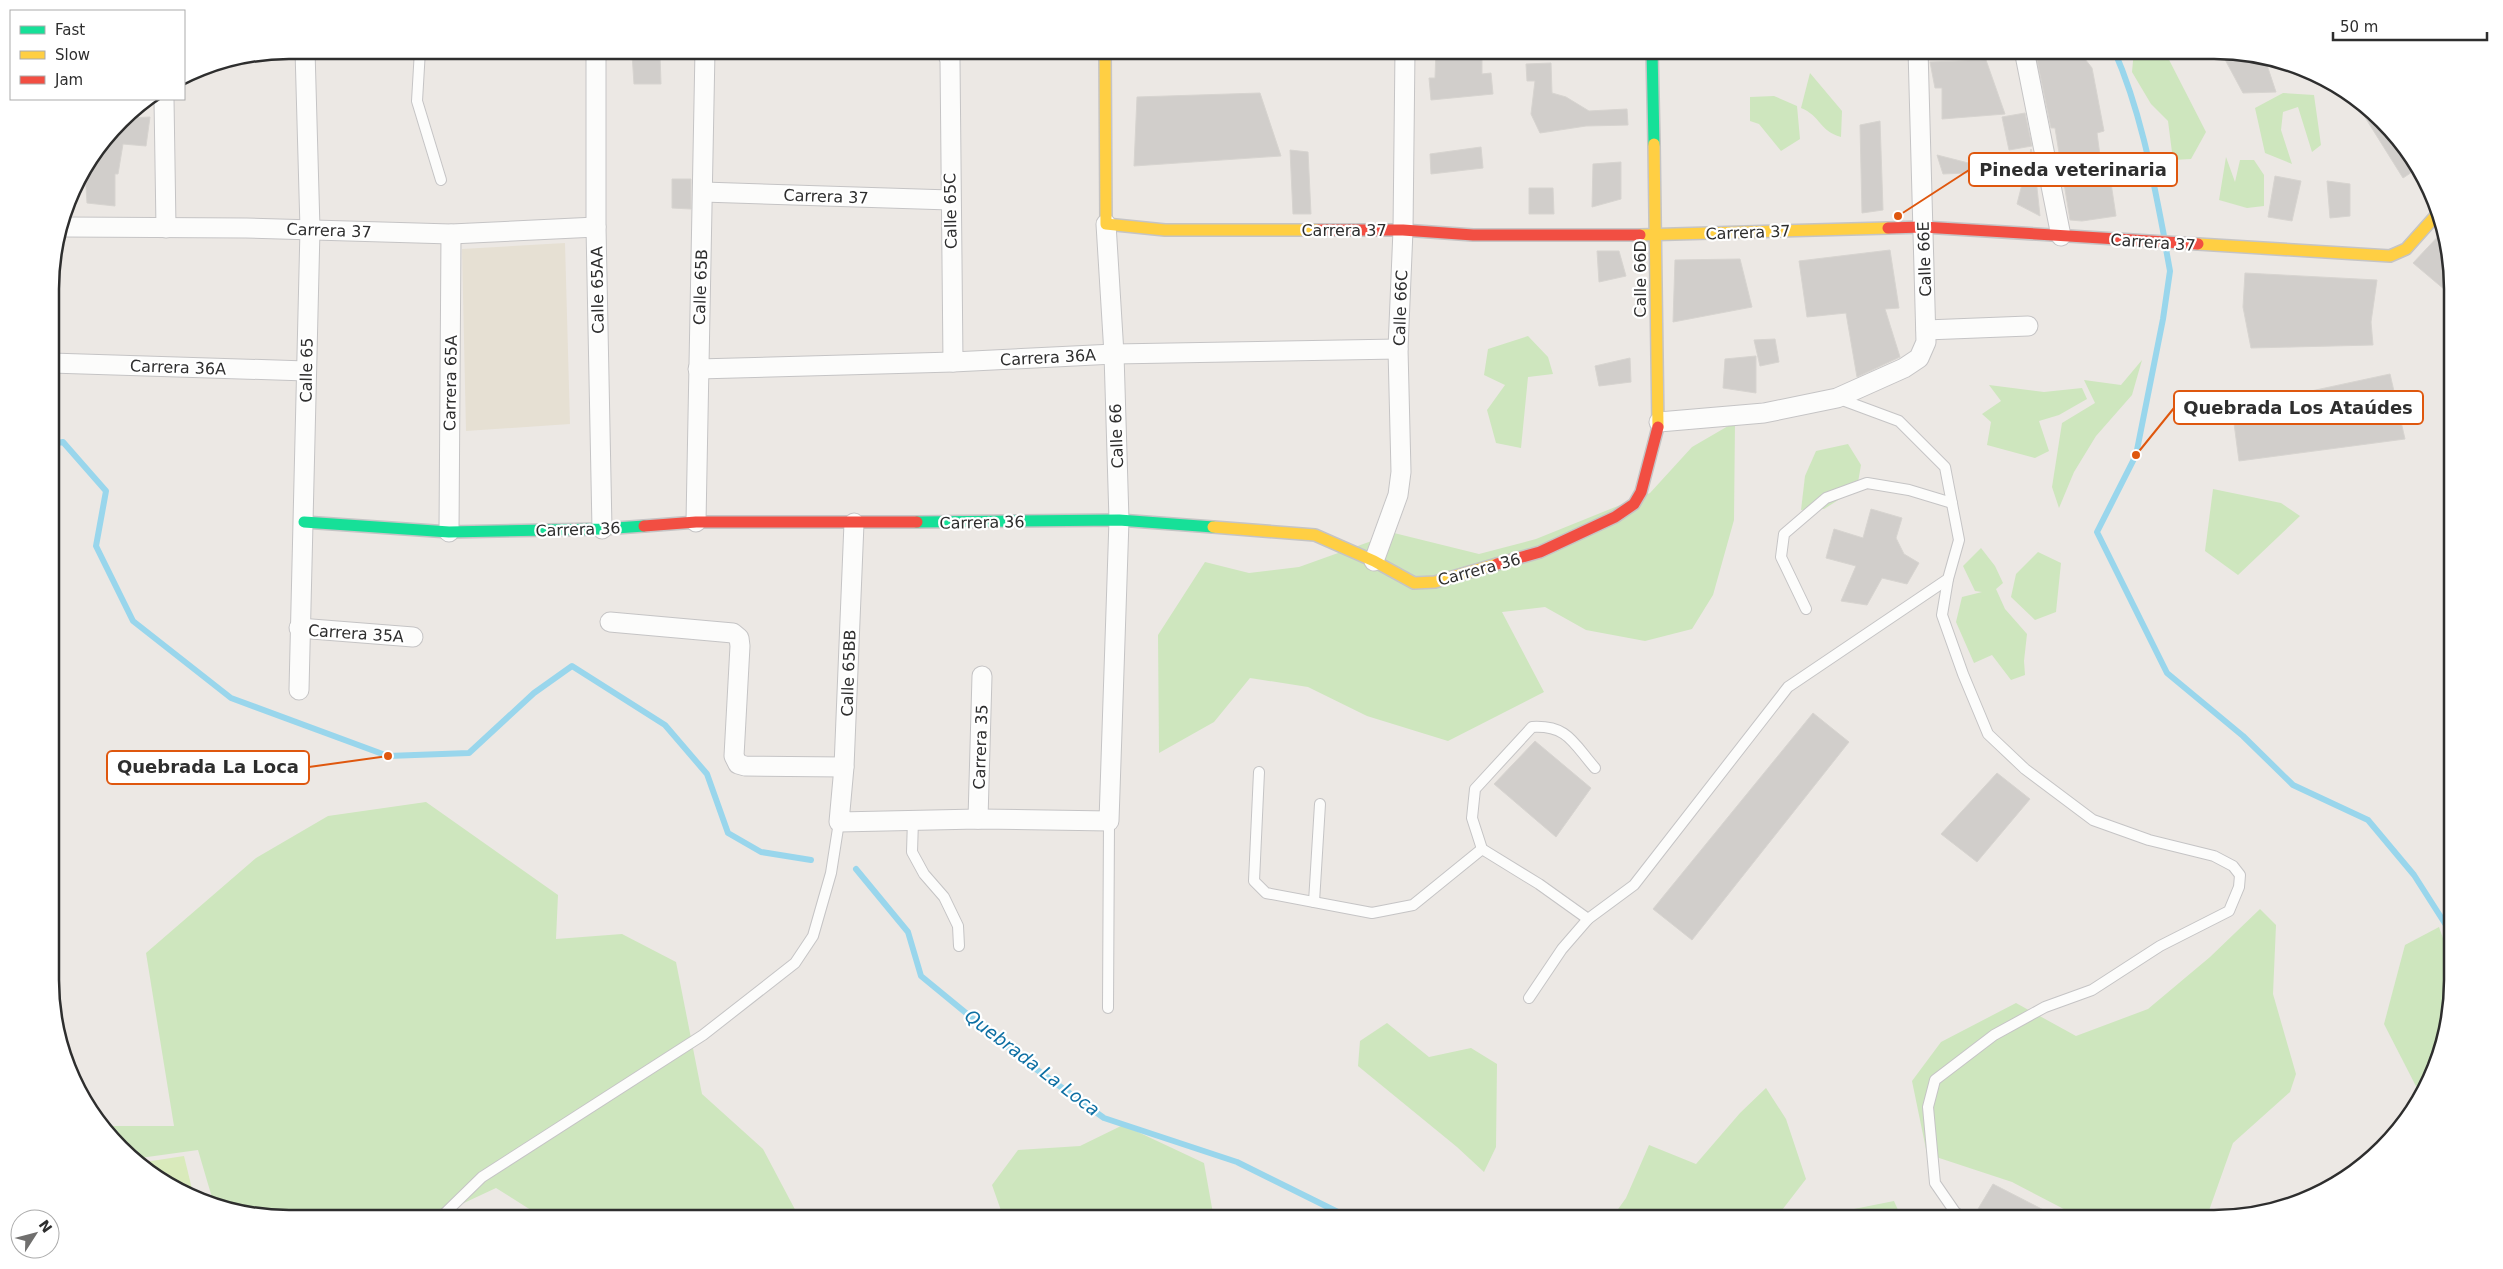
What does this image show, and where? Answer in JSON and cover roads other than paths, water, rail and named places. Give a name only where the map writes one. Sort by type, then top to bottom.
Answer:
[{"type":"street","name":"Calle 65","points":[[299,690],[310,230],[305,59]]},
{"type":"street","name":"Calle 65AA","points":[[596,59],[596,228],[602,529]]},
{"type":"street","name":"Calle 65B","points":[[696,522],[704,59]]},
{"type":"street","name":"Calle 65C","points":[[948,59],[953,362]]},
{"type":"street","name":"Calle 66","points":[[1105,59],[1106,224],[1114,354],[1119,520],[1109,821]]},
{"type":"street","name":"Calle 66C","points":[[1374,561],[1398,495],[1401,472],[1398,349],[1403,230],[1405,59]]},
{"type":"street","name":"Calle 66D","points":[[1634,504],[1641,492],[1658,422],[1655,270],[1657,235],[1652,59]]},
{"type":"street","name":"Calle 66E","points":[[1836,398],[1904,368],[1919,358],[1926,342],[1918,59]]},
{"type":"street","points":[[2026,59],[2061,236]]},
{"type":"street","points":[[164,100],[166,228]]},
{"type":"street","name":"Carrera 37","points":[[703,192],[950,200]]},
{"type":"street","name":"Carrera 37","points":[[1106,224],[1165,230],[1403,230],[1473,235],[1657,235],[1922,227],[2390,256],[2406,250],[2433,219]]},
{"type":"street","name":"Carrera 37","points":[[68,227],[452,234],[596,228]]},
{"type":"street","name":"Carrera 65A","points":[[449,532],[452,234]]},
{"type":"street","points":[[1926,330],[2028,326]]},
{"type":"street","name":"Carrera 36A","points":[[698,368],[953,362],[1114,354],[1398,349]]},
{"type":"street","name":"Carrera 36A","points":[[59,363],[306,371]]},
{"type":"street","points":[[1658,422],[1764,413],[1836,398]]},
{"type":"street","name":"Carrera 36","points":[[304,522],[449,532],[602,529],[696,522],[854,524],[1119,520],[1315,535],[1374,561],[1414,583],[1435,582],[1540,552],[1615,517],[1634,504]]},
{"type":"street","name":"Calle 65BB","points":[[839,822],[844,767],[854,524]]},
{"type":"street","points":[[610,622],[733,633],[739,638],[740,646],[734,756],[738,764],[745,766],[844,767]]},
{"type":"street","name":"Carrera 35A","points":[[299,628],[413,637]]},
{"type":"street","name":"Carrera 35","points":[[978,819],[982,676]]},
{"type":"street","points":[[839,822],[978,819],[1109,821]]},
{"type":"lane","points":[[419,59],[417,101],[441,180]]},
{"type":"lane","points":[[1836,398],[1899,421],[1945,467],[1959,540],[1948,579],[1942,615],[1963,674],[1988,734],[2025,769],[2093,820],[2149,840],[2214,856],[2233,866],[2240,875],[2239,887],[2229,911],[2160,946],[2092,990],[2045,1007],[1994,1034],[1935,1080],[1928,1107],[1935,1183],[1954,1210]]},
{"type":"lane","points":[[1806,609],[1781,557],[1784,534],[1826,498],[1868,483],[1909,490],[1952,503]]},
{"type":"lane","points":[[1529,998],[1562,949],[1588,919],[1634,885],[1788,688],[1948,579]]},
{"type":"lane","points":[[1588,919],[1539,884],[1482,849],[1472,818],[1474,789],[1532,727],[1550,726],[1564,732],[1595,768]]},
{"type":"lane","points":[[1258,772],[1254,881],[1266,893],[1372,913],[1413,905],[1482,849]]},
{"type":"lane","points":[[1314,902],[1320,804]]},
{"type":"lane","points":[[913,820],[912,852],[924,874],[944,897],[958,926],[959,946]]},
{"type":"lane","points":[[1108,1008],[1109,821]]},
{"type":"lane","points":[[448,1210],[482,1177],[703,1035],[795,963],[813,936],[831,874],[839,822]]},
{"type":"waterway","points":[[2118,59],[2138,118],[2150,165],[2164,236]]},
{"type":"waterway","points":[[2166,249],[2170,271],[2163,319],[2136,455],[2097,532],[2167,673],[2243,736],[2293,785],[2368,820],[2414,875],[2444,922]]},
{"type":"waterway","name":"Quebrada La Loca","points":[[59,443],[63,442],[106,491],[96,546],[133,621],[231,698],[388,756],[469,753],[534,693],[572,666],[665,725],[707,774],[728,833],[761,852],[811,860]]},
{"type":"waterway","name":"Quebrada La Loca","points":[[856,869],[908,932],[921,976],[1022,1059],[1104,1118],[1237,1162],[1334,1210]]},
{"type":"place","name":"Pineda veterinaria","points":[[1898,216]]},
{"type":"place","name":"Quebrada Los Ataúdes","points":[[2136,455]]},
{"type":"place","name":"Quebrada La Loca","points":[[388,756]]}]
